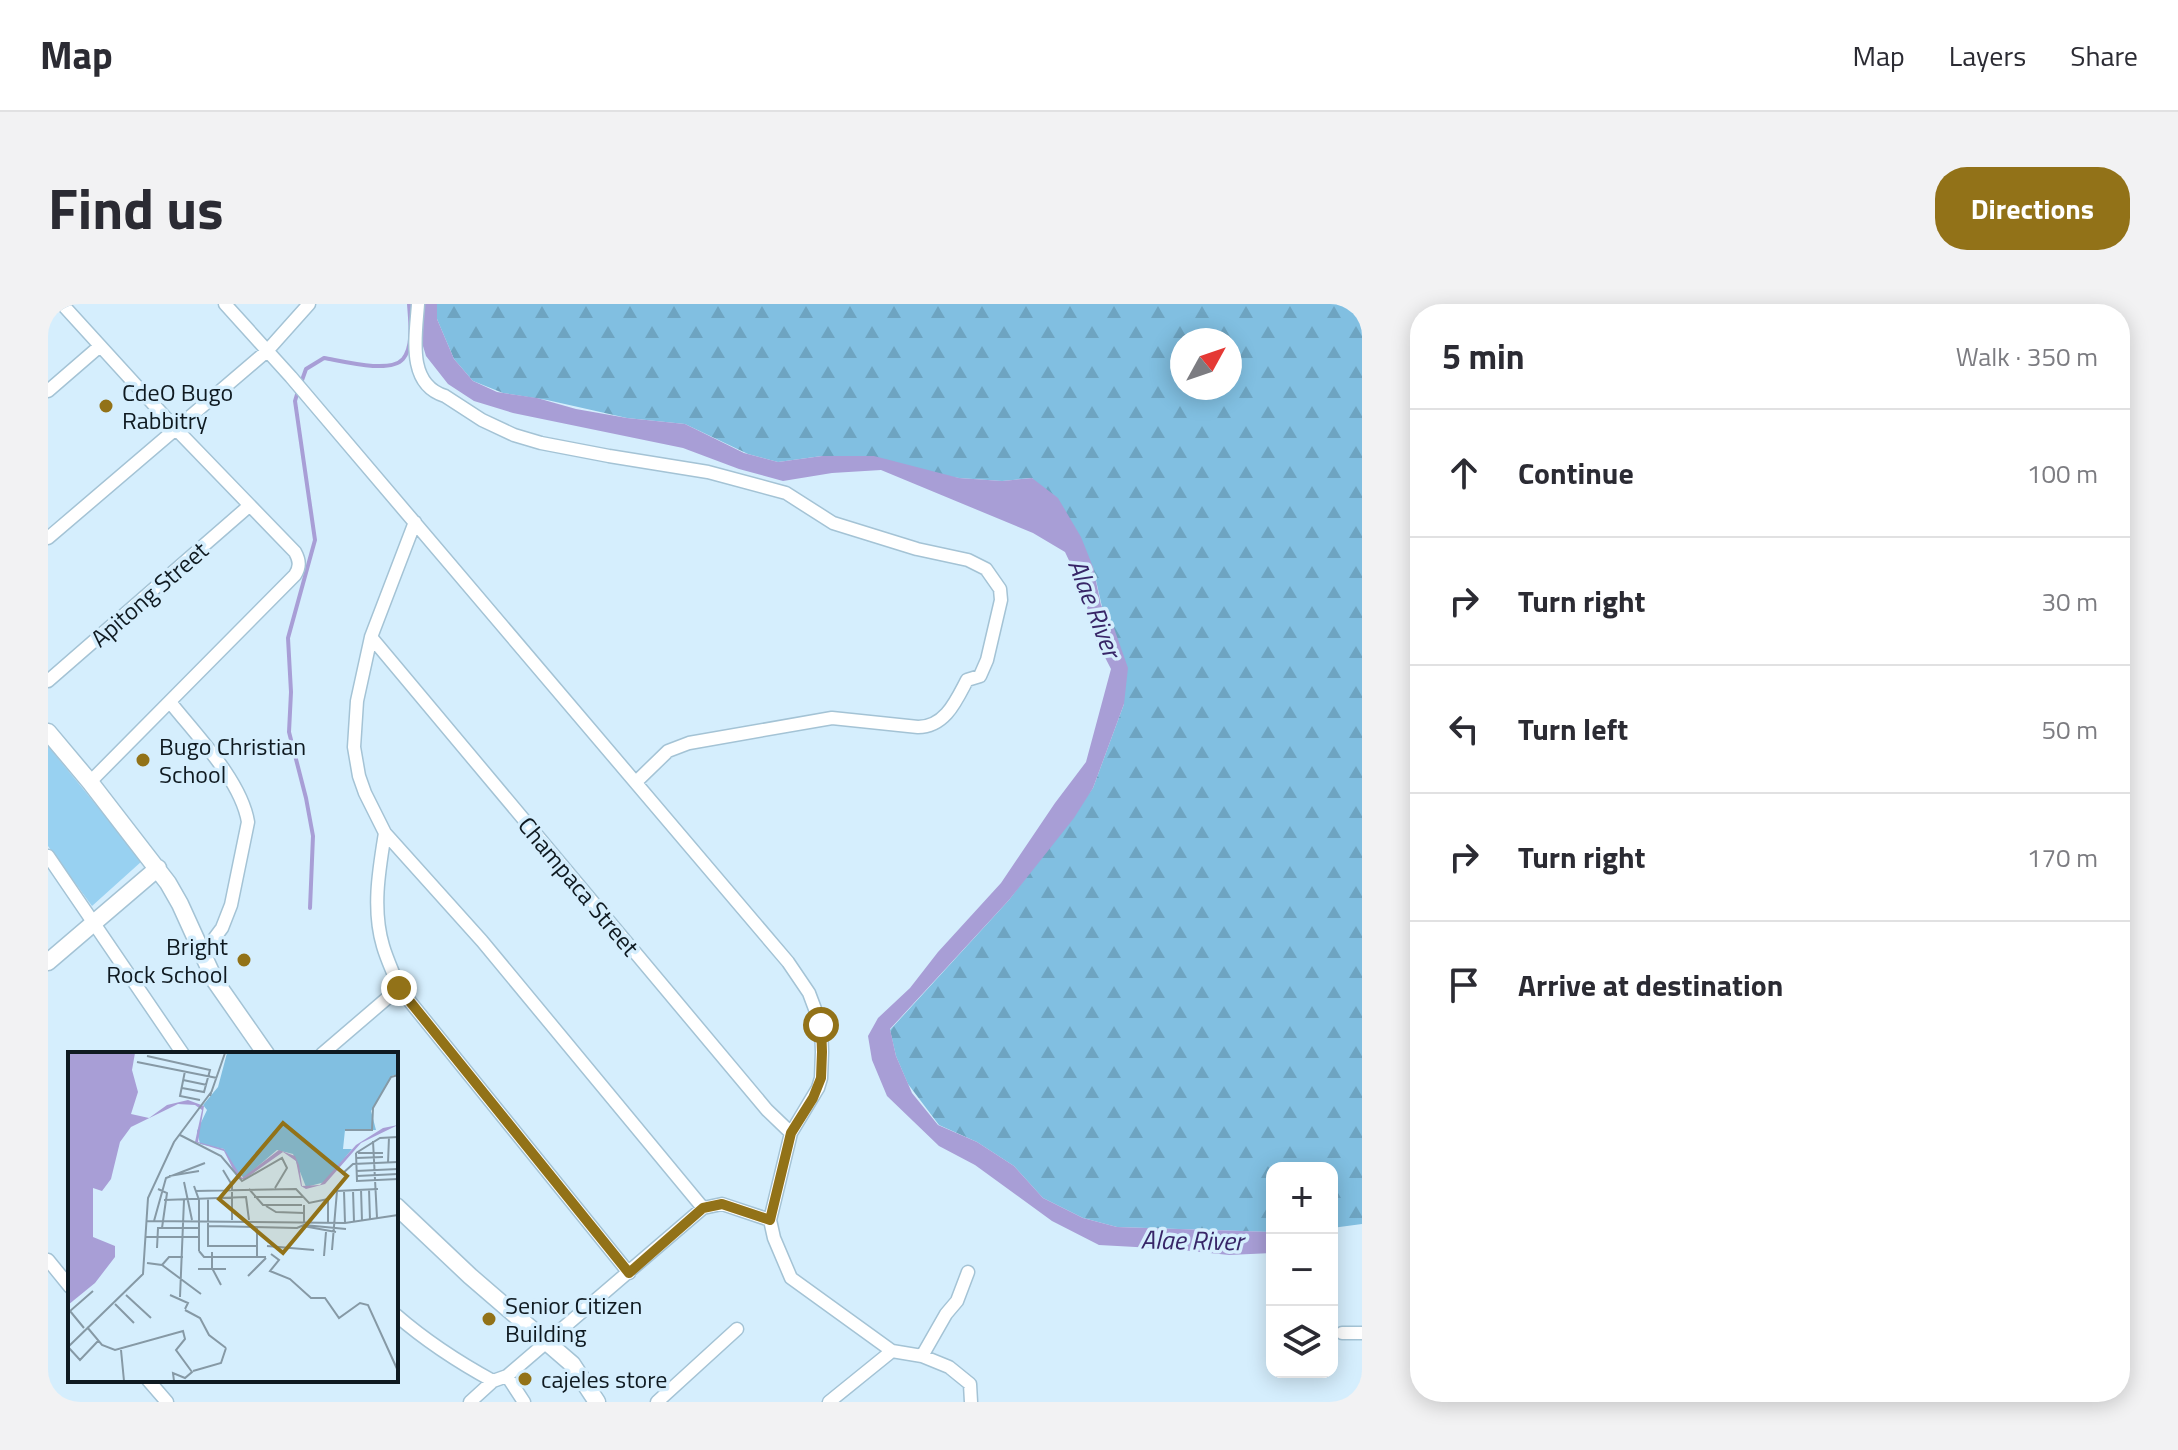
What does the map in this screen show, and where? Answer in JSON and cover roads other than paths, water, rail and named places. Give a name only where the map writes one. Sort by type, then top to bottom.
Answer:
[{"type":"street","points":[[62,304],[299,559],[295,575],[90,782]]},
{"type":"street","points":[[225,304],[306,394],[788,962],[809,993],[821,1025],[821,1078],[813,1098],[791,1133],[770,1220],[774,1238],[791,1278],[892,1351],[922,1356],[949,1367],[970,1384],[971,1402]]},
{"type":"street","points":[[48,538],[267,351],[309,304]]},
{"type":"street","points":[[418,304],[417,367],[424,381],[437,394],[499,429],[541,443],[708,472],[786,493],[833,523],[917,549],[968,560],[986,569],[1000,589],[996,624],[980,676],[967,680],[950,709],[936,724],[918,727],[832,718],[689,743],[668,751],[636,782]]},
{"type":"street","points":[[48,391],[100,346]]},
{"type":"street","name":"Apitong Street","points":[[48,681],[249,506]]},
{"type":"street","points":[[415,522],[371,637],[357,701],[354,747],[365,793],[385,833],[482,941],[703,1208]]},
{"type":"street","name":"Champaca Street","points":[[371,637],[767,1110],[791,1133]]},
{"type":"street","points":[[170,702],[226,773],[246,810],[248,822],[231,905],[222,928],[202,955]]},
{"type":"street","points":[[48,732],[158,868],[180,904],[202,955],[224,994],[265,1052]]},
{"type":"street","points":[[385,833],[377,909],[382,944],[399,988],[629,1273]]},
{"type":"street","points":[[48,856],[182,1052]]},
{"type":"street","points":[[48,962],[158,868]]},
{"type":"street","points":[[324,1052],[399,988]]},
{"type":"street","points":[[470,1402],[493,1381],[507,1376],[548,1342],[703,1208],[722,1204],[770,1220]]},
{"type":"street","points":[[398,1208],[470,1276],[572,1364],[597,1402]]},
{"type":"street","points":[[48,1260],[68,1285]]},
{"type":"street","points":[[922,1356],[957,1301],[968,1272]]},
{"type":"street","points":[[398,1317],[457,1361],[493,1381]]},
{"type":"street","points":[[657,1402],[737,1329]]},
{"type":"street","points":[[1342,1333],[1362,1333]]},
{"type":"street","points":[[829,1402],[892,1351]]},
{"type":"street","points":[[507,1376],[524,1402]]},
{"type":"street","points":[[150,1382],[167,1402]]},
{"type":"water","name":"Alae River","points":[[417,304],[437,304],[437,319],[454,359],[473,381],[497,392],[627,418],[685,424],[744,453],[778,462],[822,456],[874,456],[959,478],[1002,481],[1032,478],[1058,498],[1081,537],[1093,567],[1101,605],[1114,628],[1128,668],[1124,704],[1093,788],[1074,818],[1009,900],[890,1029],[896,1056],[912,1093],[938,1125],[977,1142],[1014,1166],[1043,1198],[1083,1218],[1117,1227],[1266,1232],[1266,1253],[1229,1255],[1099,1245],[1052,1221],[975,1165],[939,1146],[887,1096],[872,1060],[868,1036],[878,1018],[910,988],[938,952],[1001,883],[1086,762],[1111,669],[1092,632],[1084,592],[1065,552],[1033,533],[881,470],[832,473],[783,481],[683,448],[513,413],[474,401],[448,384],[426,356],[416,323]]},
{"type":"waterway","points":[[301,383],[306,369],[324,358],[377,366],[388,366],[403,359],[410,340],[409,304]]},
{"type":"waterway","points":[[298,391],[295,401],[315,540],[288,638],[291,692],[289,732],[313,836],[310,908]]},
{"type":"place","name":"CdeO Bugo Rabbitry","points":[[106,406]]},
{"type":"place","name":"Bugo Christian School","points":[[143,760]]},
{"type":"place","name":"Bright Rock School","points":[[244,960]]},
{"type":"place","name":"Senior Citizen Building","points":[[489,1319]]},
{"type":"place","name":"cajeles store","points":[[525,1379]]}]
